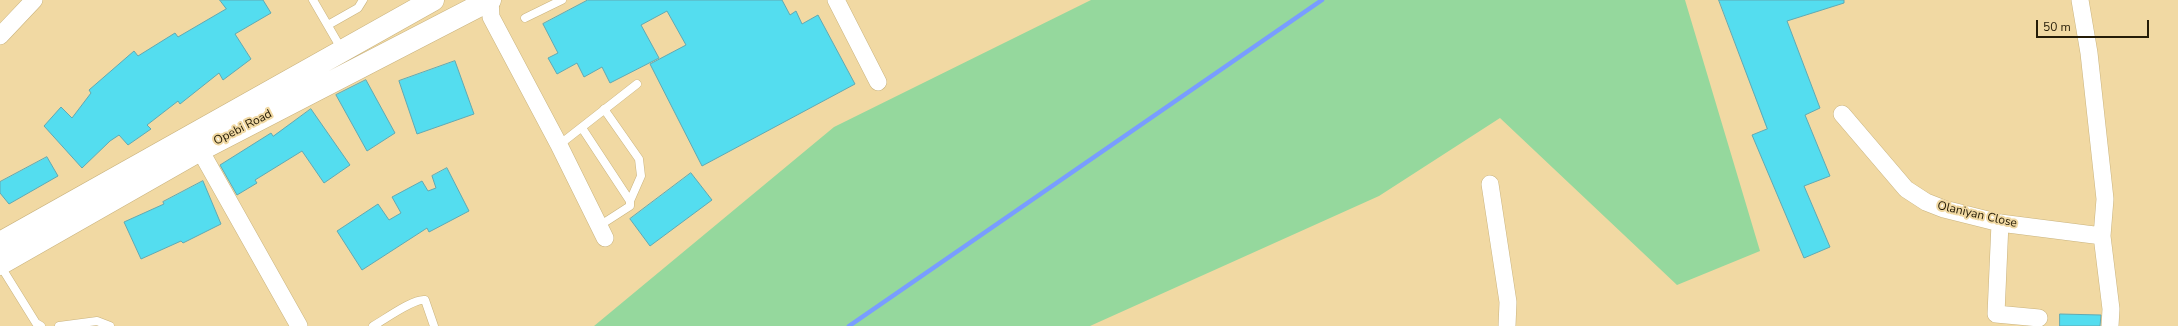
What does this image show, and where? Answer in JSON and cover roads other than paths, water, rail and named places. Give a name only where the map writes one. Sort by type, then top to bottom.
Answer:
[{"type":"main road","name":"Opebi Road","points":[[0,243],[434,0]]},
{"type":"main road","name":"Opebi Road","points":[[0,264],[200,150],[427,34],[487,6]]},
{"type":"street","points":[[0,36],[34,0]]},
{"type":"street","points":[[836,0],[878,82]]},
{"type":"street","points":[[2080,0],[2089,53],[2106,199],[2102,236],[2111,309],[2110,326]]},
{"type":"street","points":[[487,6],[602,232]]},
{"type":"street","name":"Olaniyan Close","points":[[1842,114],[1906,189],[1926,202],[1944,209],[2000,223],[2102,236]]},
{"type":"street","points":[[200,150],[299,326]]},
{"type":"street","points":[[1490,184],[1508,302],[1507,326]]},
{"type":"street","points":[[2000,223],[1996,314],[2039,318]]},
{"type":"lane","points":[[313,0],[342,51]]},
{"type":"lane","points":[[328,25],[358,8],[363,0]]},
{"type":"lane","points":[[525,18],[562,0]]},
{"type":"lane","points":[[559,145],[636,84]]},
{"type":"lane","points":[[602,232],[630,206],[630,201],[641,176],[639,159],[604,109]]},
{"type":"lane","points":[[582,128],[630,201]]},
{"type":"lane","points":[[0,264],[36,323],[41,326]]},
{"type":"lane","points":[[373,326],[413,302],[421,299],[425,300],[434,326]]},
{"type":"lane","points":[[58,326],[97,321],[110,326]]},
{"type":"waterway","points":[[849,326],[1322,0]]}]
